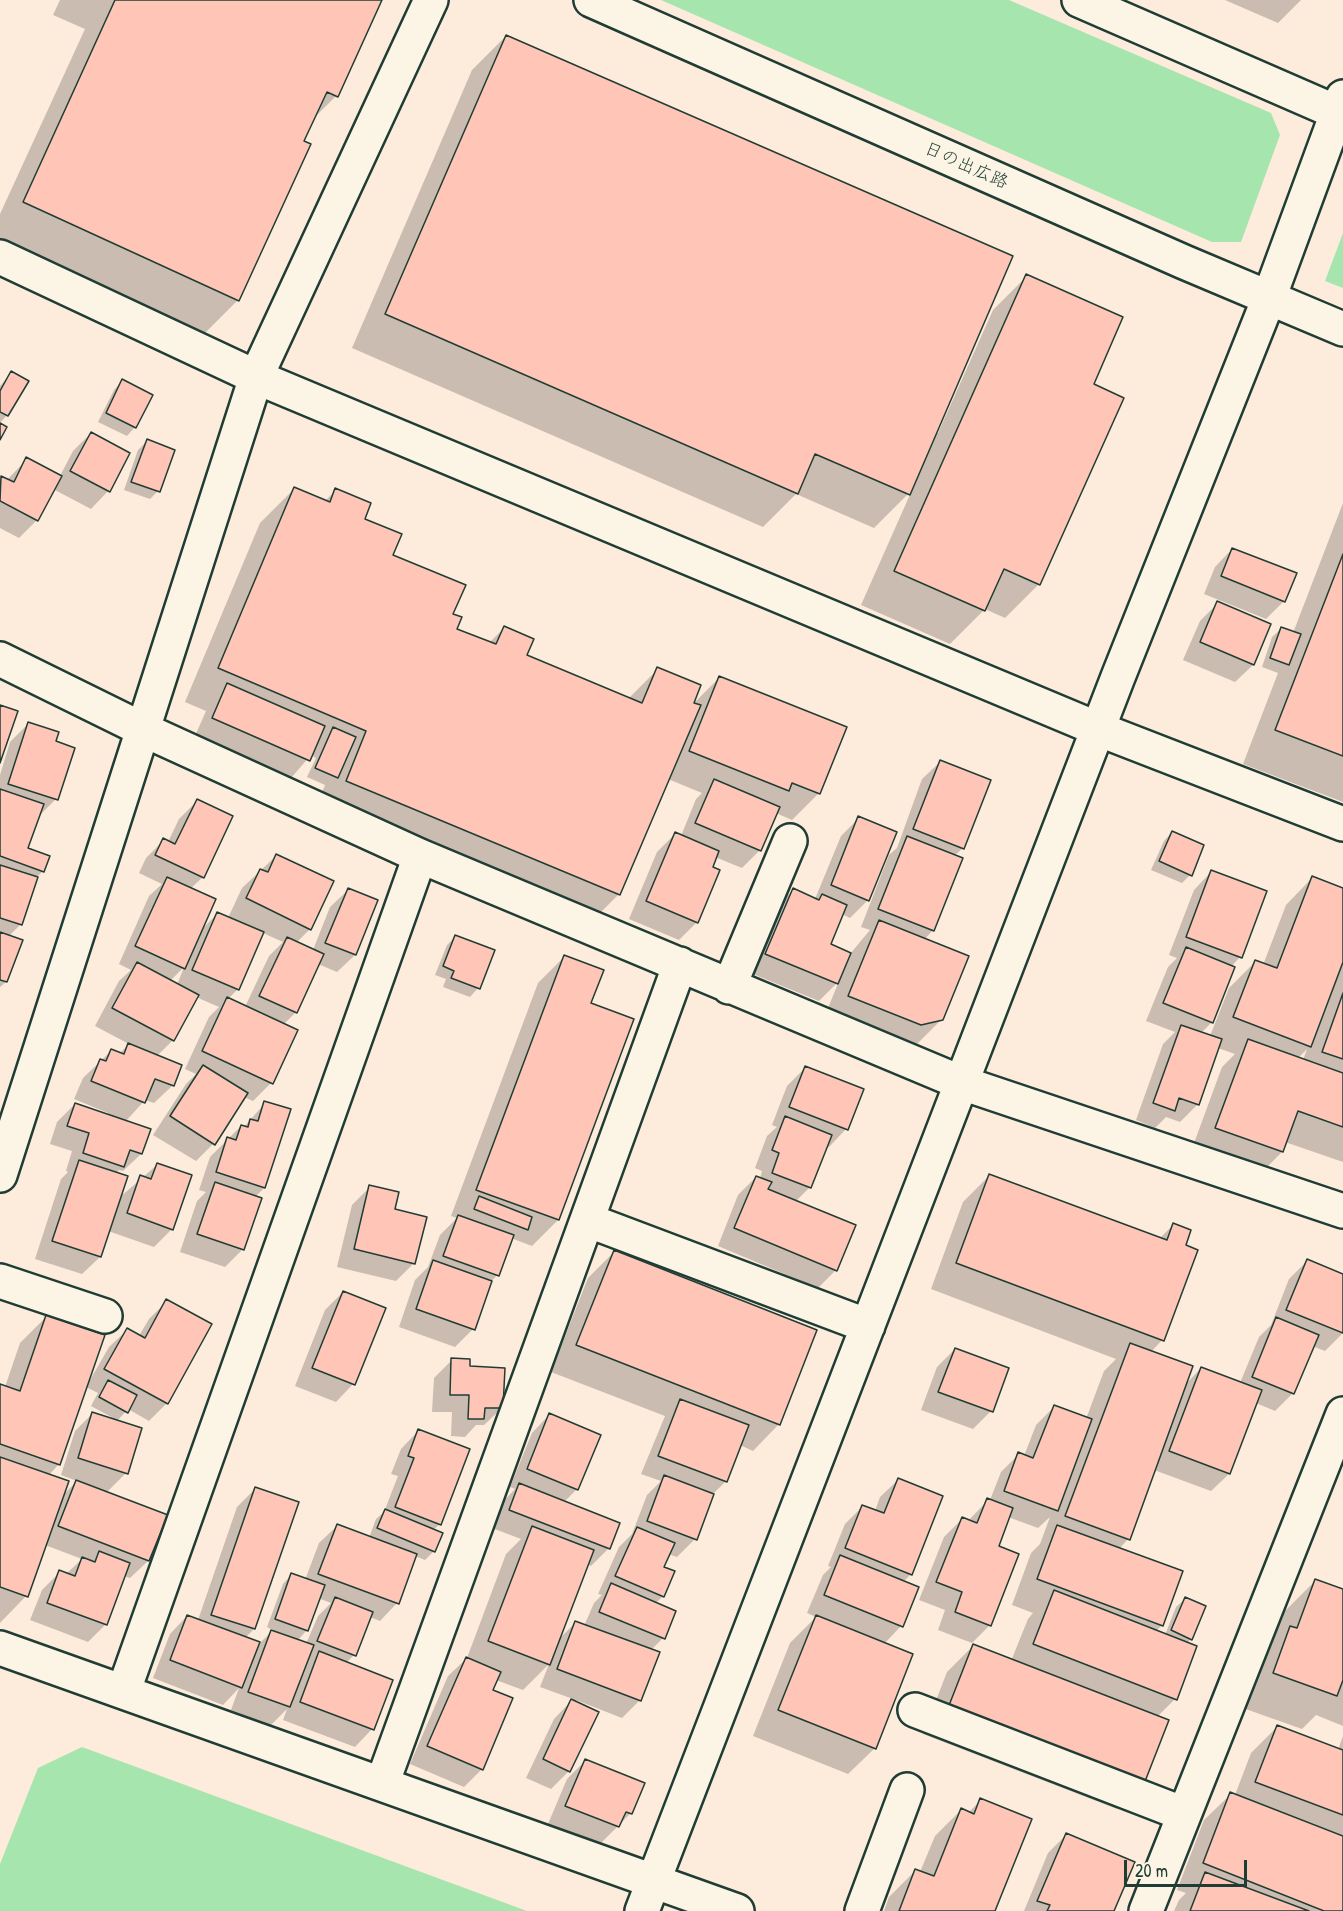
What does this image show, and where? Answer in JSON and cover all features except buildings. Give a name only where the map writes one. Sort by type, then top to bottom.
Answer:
[{"type":"street","points":[[0,1174],[256,377],[430,0]]},
{"type":"street","name":"日の出広路","points":[[591,0],[1343,329]]},
{"type":"street","points":[[648,1897],[1098,729],[1269,298],[1341,108],[1078,0]]},
{"type":"street","points":[[0,257],[256,377],[1098,729],[1343,824]]},
{"type":"street","points":[[0,659],[144,730],[420,856],[962,1083],[1343,1211]]},
{"type":"street","points":[[729,987],[790,841]]},
{"type":"street","points":[[124,1690],[420,856]]},
{"type":"street","points":[[382,1784],[680,964]]},
{"type":"street","points":[[587,1220],[868,1326]]},
{"type":"street","points":[[0,1281],[105,1316]]},
{"type":"street","points":[[1146,1911],[1343,1413]]},
{"type":"street","points":[[0,1648],[124,1690],[382,1784],[648,1897],[737,1911]]},
{"type":"street","points":[[915,1710],[1184,1814]]},
{"type":"street","points":[[862,1911],[907,1790]]},
{"type":"green space","points":[[661,0],[1009,0],[1271,113],[1280,135],[1241,242],[1212,242]]},
{"type":"green space","points":[[1343,233],[1343,288],[1325,281]]},
{"type":"green space","points":[[82,1747],[527,1911],[0,1911],[0,1864],[38,1768]]}]
